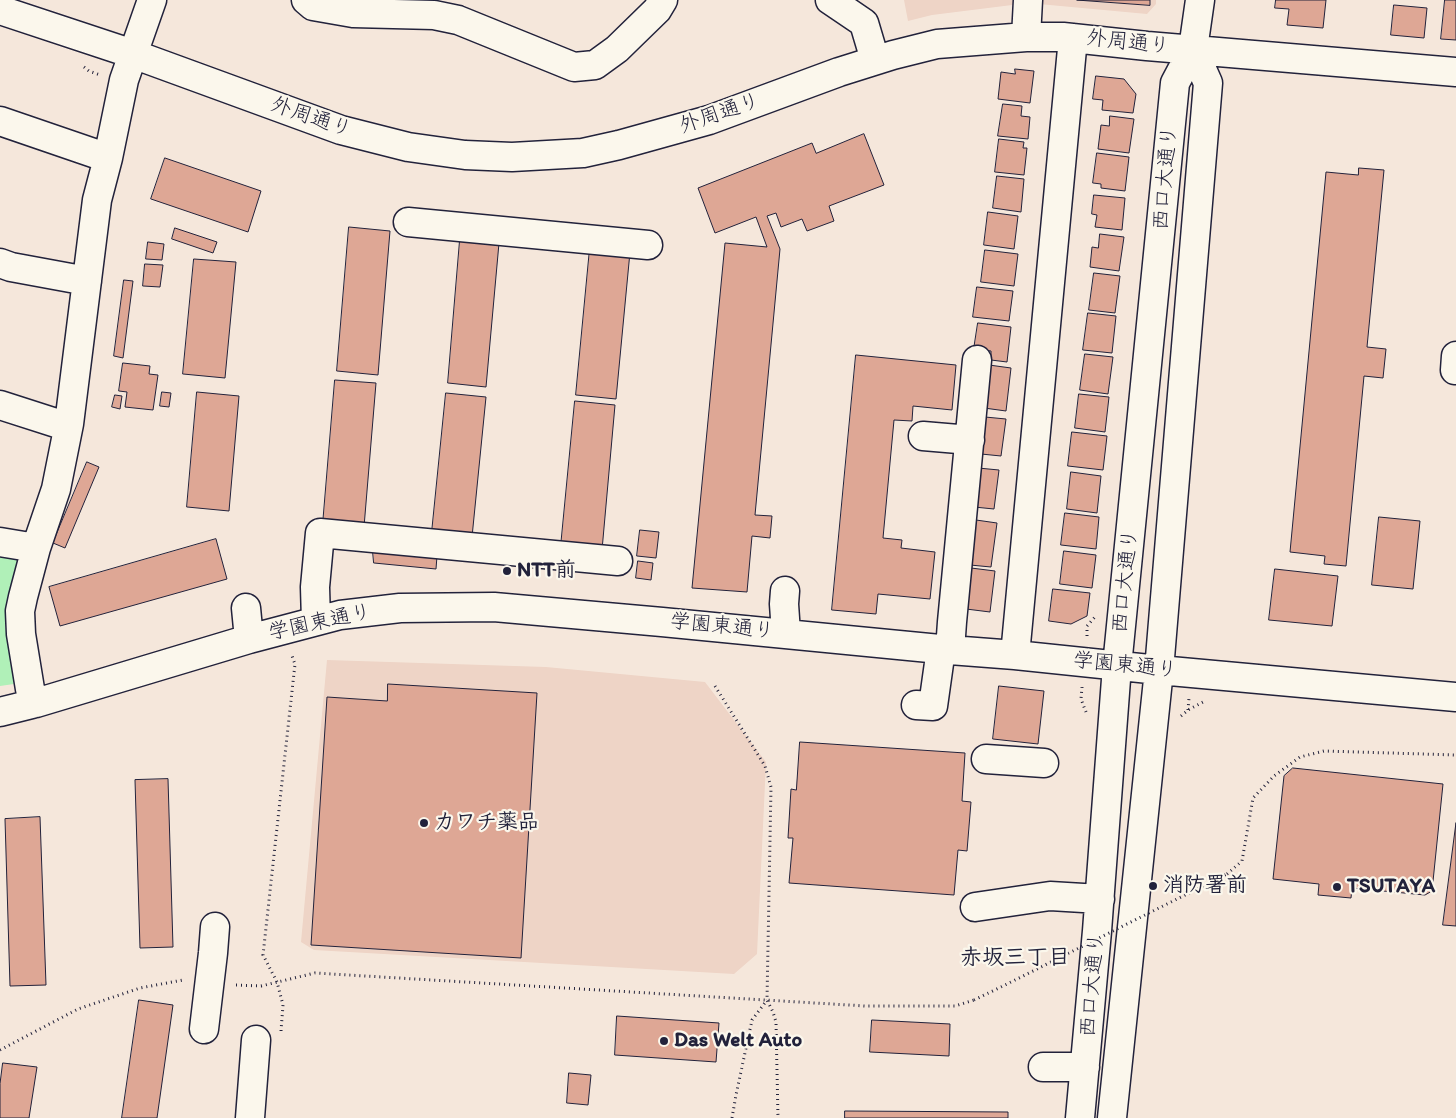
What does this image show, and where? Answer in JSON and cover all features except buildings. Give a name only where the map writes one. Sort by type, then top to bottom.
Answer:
[{"type":"street","points":[[36,703],[30,689],[20,634],[20,611],[36,548],[56,489],[69,424],[97,200],[108,158],[124,80],[152,0]]},
{"type":"street","points":[[306,0],[313,6],[355,6],[434,15],[458,20],[574,67],[595,65],[617,49],[657,10],[664,0]]},
{"type":"street","points":[[830,0],[864,23],[875,60]]},
{"type":"street","points":[[1026,37],[1028,0]]},
{"type":"street","name":"西口大通り","points":[[1080,1118],[1086,1067],[1118,666],[1175,83],[1193,49],[1200,0]]},
{"type":"street","name":"外周通り","points":[[0,10],[133,54],[341,130],[408,147],[465,155],[512,157],[583,153],[709,120],[782,92],[875,60],[937,44],[1026,37],[1073,38],[1456,72]]},
{"type":"street","points":[[1015,655],[1073,38]]},
{"type":"street","name":"西口大通り","points":[[1112,1118],[1159,670],[1208,83],[1193,49]]},
{"type":"street","points":[[0,121],[108,158]]},
{"type":"street","points":[[408,222],[648,245]]},
{"type":"street","points":[[0,263],[11,267],[87,281]]},
{"type":"street","points":[[1456,356],[1456,370]]},
{"type":"street","points":[[916,704],[933,706],[952,622],[978,360]]},
{"type":"street","points":[[0,404],[56,423],[69,424]]},
{"type":"street","points":[[923,436],[970,440]]},
{"type":"street","points":[[316,622],[315,587],[320,533],[618,561]]},
{"type":"street","points":[[0,542],[36,548]]},
{"type":"street","points":[[786,591],[784,604],[786,634]]},
{"type":"street","name":"学園東通り","points":[[0,712],[249,639],[340,615],[400,608],[494,607],[1456,697]]},
{"type":"street","points":[[246,608],[249,639]]},
{"type":"street","points":[[986,759],[1044,763]]},
{"type":"street","points":[[975,907],[1050,896],[1100,899]]},
{"type":"street","points":[[204,1029],[215,927]]},
{"type":"street","points":[[250,1118],[268,1037]]},
{"type":"street","points":[[1043,1068],[1086,1067]]},
{"type":"path","points":[[80,63],[89,71],[106,76]]},
{"type":"path","points":[[1087,716],[1081,699],[1087,626],[1100,612]]},
{"type":"path","points":[[268,1037],[283,1005],[277,982],[263,955],[295,664],[283,630]]},
{"type":"path","points":[[715,686],[765,766],[771,787],[767,1000],[776,1022],[778,1118]]},
{"type":"path","points":[[233,985],[261,986],[315,973],[865,1006],[955,1006],[974,1000],[1006,985],[1227,874],[1242,862],[1253,798],[1274,776],[1300,757],[1324,751],[1456,755]]},
{"type":"path","points":[[1074,954],[1075,944]]},
{"type":"path","points":[[0,1050],[78,1009],[140,988],[183,980],[191,981]]},
{"type":"path","points":[[732,1118],[752,1020],[767,1000]]},
{"type":"shaded area","points":[[904,0],[1156,0],[1156,4],[1147,14],[1028,3],[932,15],[908,21]]},
{"type":"shaded area","points":[[327,660],[546,667],[705,682],[766,762],[757,954],[734,974],[314,950],[301,942]]},
{"type":"green space","points":[[0,551],[20,556],[5,625],[14,684],[0,686]]},
{"type":"place","name":"NTT前","points":[[507,571]]},
{"type":"place","name":"カワチ薬品","points":[[424,823]]},
{"type":"place","name":"消防署前","points":[[1153,886]]},
{"type":"place","name":"TSUTAYA","points":[[1337,887]]},
{"type":"place","name":"Das Welt Auto","points":[[664,1041]]},
{"type":"district","name":"赤坂三丁目","points":[[1015,958]]}]
